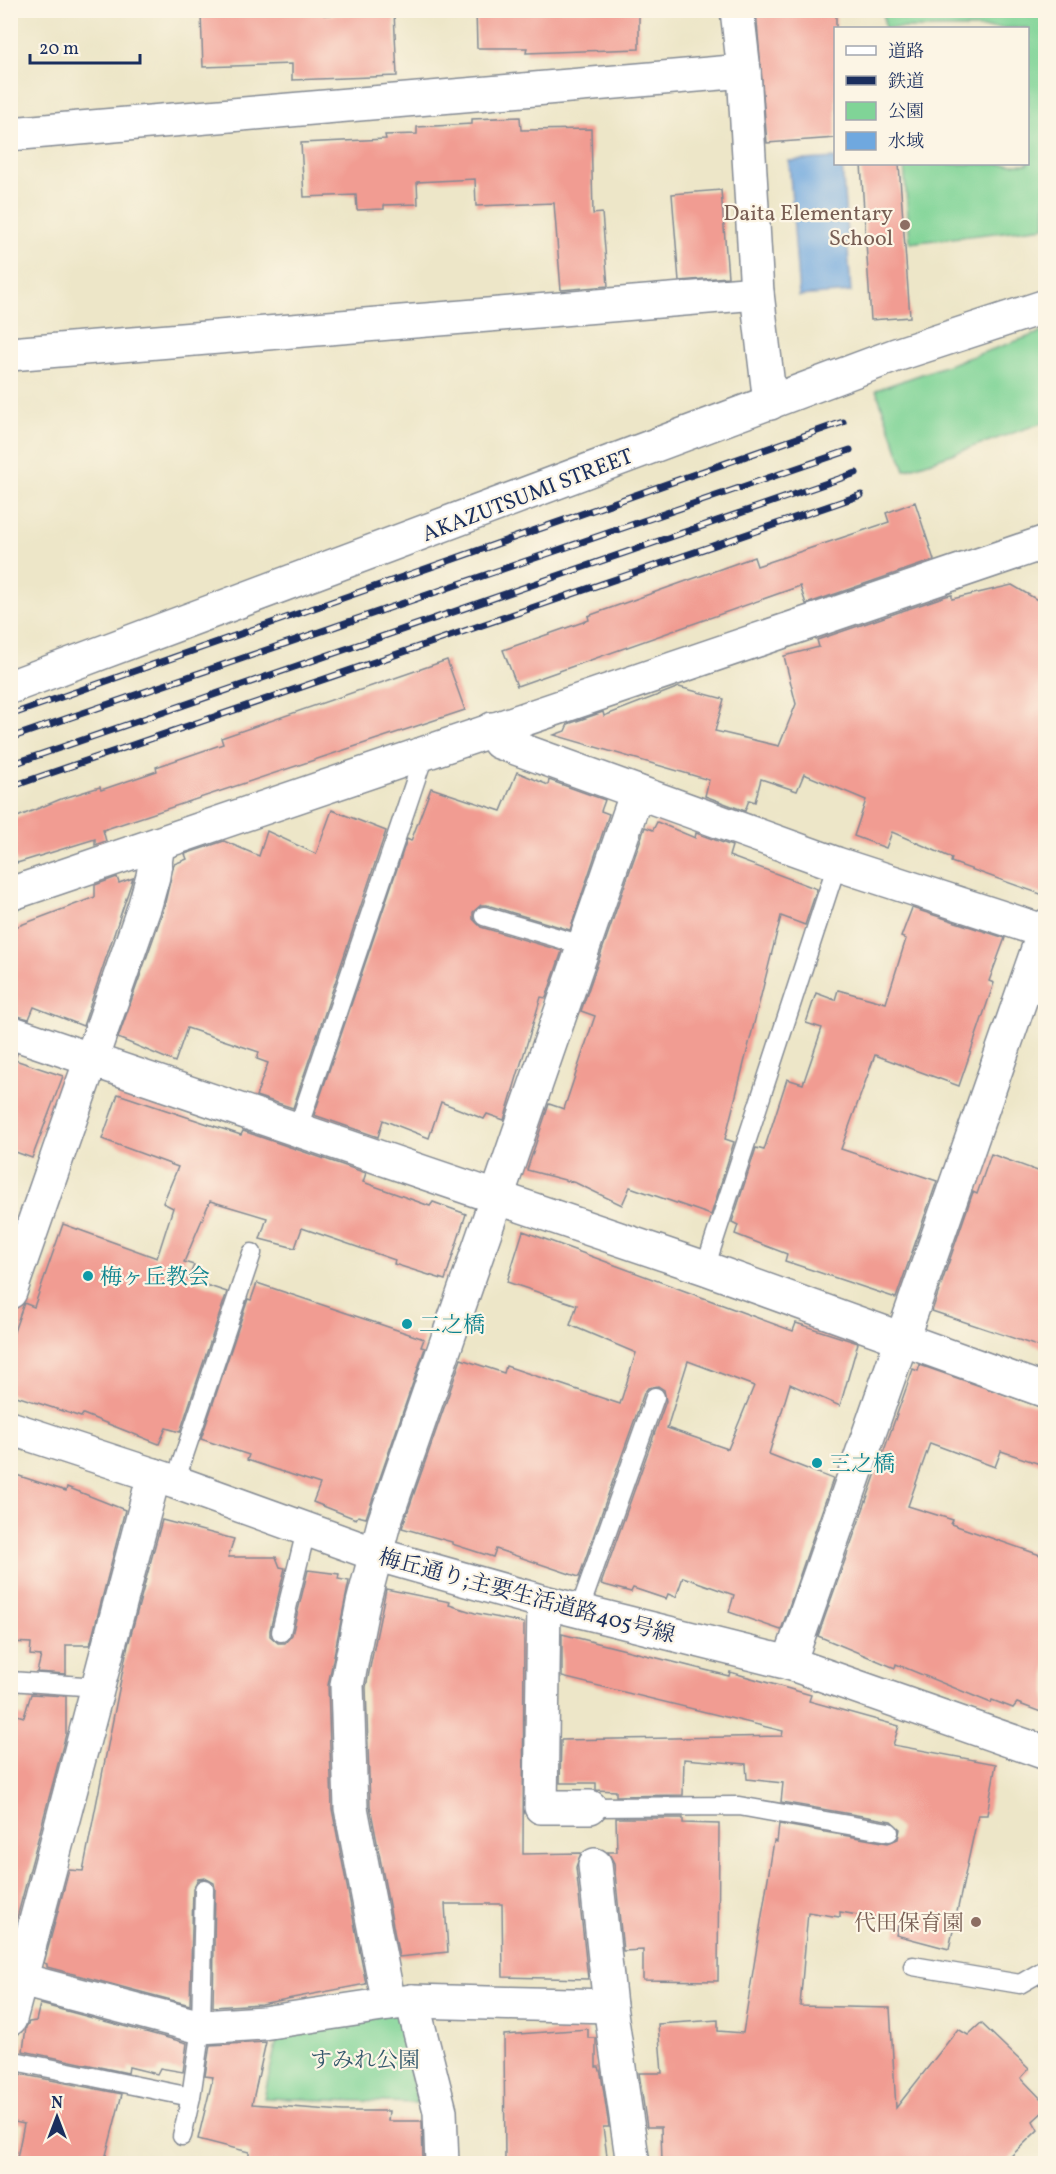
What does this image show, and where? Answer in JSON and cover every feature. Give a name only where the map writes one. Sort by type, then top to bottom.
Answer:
[{"type":"street","points":[[737,10],[744,70],[757,293],[770,402]]},
{"type":"street","points":[[10,134],[744,70]]},
{"type":"street","points":[[10,354],[757,293]]},
{"type":"street","name":"AKAZUTSUMI STREET","points":[[10,687],[896,355],[1046,306]]},
{"type":"street","points":[[10,894],[1046,542]]},
{"type":"street","points":[[492,729],[499,742],[837,864],[1045,930],[789,1663]]},
{"type":"street","points":[[442,2163],[440,2111],[400,2002],[351,1808],[347,1685],[375,1554],[582,945],[637,792]]},
{"type":"street","points":[[10,1292],[145,905],[158,844]]},
{"type":"street","points":[[10,1032],[705,1268],[903,1337],[1046,1391]]},
{"type":"street","name":"梅丘通り;主要生活道路405号線","points":[[10,1428],[165,1479],[375,1554],[544,1602],[789,1663],[1046,1753]]},
{"type":"street","points":[[10,2019],[15,1978],[98,1687],[165,1479]]},
{"type":"street","points":[[544,1602],[541,1808],[590,1807]]},
{"type":"street","points":[[595,1865],[610,2006],[633,2163]]},
{"type":"street","points":[[15,1978],[201,2027],[263,2023],[400,2002],[610,2006]]},
{"type":"lane","points":[[297,1131],[424,755]]},
{"type":"lane","points":[[705,1268],[837,864]]},
{"type":"lane","points":[[484,916],[582,945]]},
{"type":"lane","points":[[165,1479],[252,1253]]},
{"type":"lane","points":[[579,1611],[655,1397]]},
{"type":"lane","points":[[280,1632],[306,1531]]},
{"type":"lane","points":[[10,1681],[98,1687]]},
{"type":"lane","points":[[590,1807],[740,1806],[889,1832]]},
{"type":"lane","points":[[182,2136],[191,2097],[201,2027],[204,1889]]},
{"type":"lane","points":[[914,1966],[1020,1984],[1046,1969]]},
{"type":"lane","points":[[10,2060],[191,2097]]},
{"type":"green space","points":[[883,11],[1045,11],[1045,227],[910,243],[904,165],[1029,165],[1029,27],[885,27]]},
{"type":"green space","points":[[1045,331],[1045,422],[905,470],[876,390]]},
{"type":"green space","name":"すみれ公園","points":[[398,2010],[417,2103],[264,2098],[279,2030]]},
{"type":"water","points":[[834,158],[834,165],[842,165],[851,292],[799,296],[789,161]]},
{"type":"building","points":[[324,10],[324,15],[394,12],[397,76],[292,80],[292,64],[203,67],[201,14]]},
{"type":"building","points":[[476,10],[639,10],[639,49],[526,53],[527,48],[477,48]]},
{"type":"building","points":[[756,10],[836,10],[834,138],[767,143]]},
{"type":"building","points":[[520,117],[521,130],[591,129],[593,214],[602,213],[608,286],[561,290],[554,203],[476,206],[475,179],[417,182],[418,204],[384,205],[384,209],[357,210],[356,195],[304,197],[301,143],[386,139],[385,135],[417,134],[417,127],[472,124],[472,119]]},
{"type":"building","points":[[861,165],[899,165],[910,317],[871,320]]},
{"type":"building","points":[[721,190],[728,277],[679,281],[672,194]]},
{"type":"building","points":[[915,502],[934,560],[806,604],[800,586],[517,686],[503,650],[589,620],[588,616],[754,557],[757,566],[889,522],[886,513]]},
{"type":"building","points":[[1012,585],[1046,605],[1046,896],[951,862],[952,858],[892,832],[886,848],[854,836],[866,800],[804,774],[797,791],[761,779],[755,802],[749,800],[745,811],[705,796],[709,780],[554,735],[565,731],[568,724],[603,712],[604,716],[679,687],[724,699],[715,731],[779,746],[796,704],[784,656],[819,647],[817,640],[946,596],[952,595],[952,599]]},
{"type":"building","points":[[447,660],[465,710],[103,830],[106,841],[95,845],[95,839],[17,863],[10,847],[10,820],[61,799],[100,787],[101,790],[157,771],[156,767],[223,744],[221,738]]},
{"type":"building","points":[[517,772],[548,785],[549,780],[605,800],[601,811],[609,814],[570,930],[487,905],[481,905],[473,912],[473,919],[481,927],[562,951],[546,998],[541,997],[504,1120],[487,1114],[484,1119],[441,1102],[429,1138],[383,1120],[378,1137],[314,1115],[407,839],[411,841],[431,788],[501,811]]},
{"type":"building","points":[[332,810],[386,831],[293,1108],[256,1096],[268,1063],[257,1059],[259,1052],[187,1028],[175,1062],[118,1038],[163,911],[174,864],[187,859],[185,854],[224,841],[259,856],[267,831],[316,854]]},
{"type":"building","points":[[657,822],[695,838],[696,833],[732,846],[729,856],[817,889],[805,925],[781,916],[725,1139],[734,1142],[711,1215],[630,1187],[622,1205],[576,1183],[527,1170],[549,1104],[564,1109],[595,1016],[581,1011],[645,827],[653,830]]},
{"type":"building","points":[[117,877],[119,883],[133,878],[83,1026],[34,1007],[29,1019],[10,1014],[10,929],[95,897],[95,885]]},
{"type":"building","points":[[912,908],[1005,938],[989,981],[994,983],[959,1086],[875,1055],[841,1149],[937,1181],[896,1298],[785,1261],[787,1254],[735,1234],[738,1225],[732,1222],[756,1148],[764,1150],[787,1079],[803,1084],[822,1028],[806,1023],[816,993],[835,1000],[838,990],[886,1003],[906,939],[901,937]]},
{"type":"building","points":[[10,1052],[17,1054],[15,1060],[63,1076],[32,1158],[10,1150]]},
{"type":"building","points":[[118,1094],[241,1135],[243,1131],[366,1173],[363,1182],[430,1206],[433,1202],[466,1214],[445,1280],[394,1264],[395,1260],[302,1228],[295,1248],[260,1239],[267,1218],[210,1201],[184,1262],[194,1265],[188,1279],[227,1292],[180,1432],[166,1428],[159,1444],[83,1414],[81,1417],[10,1394],[10,1343],[24,1303],[34,1307],[63,1224],[157,1258],[173,1208],[163,1203],[178,1167],[102,1139]]},
{"type":"building","points":[[991,1154],[1046,1174],[1046,1349],[932,1311],[973,1192],[977,1194]]},
{"type":"building","points":[[523,1231],[793,1331],[796,1323],[858,1343],[840,1406],[790,1384],[769,1454],[833,1479],[781,1630],[729,1612],[734,1595],[683,1577],[676,1597],[668,1594],[666,1599],[633,1588],[631,1592],[601,1584],[666,1401],[664,1390],[658,1386],[648,1388],[644,1393],[579,1577],[496,1549],[493,1557],[452,1544],[452,1542],[402,1528],[461,1359],[504,1373],[506,1366],[620,1404],[636,1353],[570,1325],[577,1305],[507,1282]],"holes":[[[688,1361],[754,1386],[728,1449],[667,1428]]]},
{"type":"building","points":[[257,1283],[424,1339],[421,1347],[425,1348],[366,1518],[358,1516],[356,1519],[313,1502],[320,1484],[247,1460],[249,1455],[201,1439],[248,1299],[251,1300]]},
{"type":"building","points":[[920,1365],[1046,1409],[1046,1466],[1001,1451],[995,1467],[930,1443],[908,1506],[953,1520],[951,1524],[1046,1557],[1046,1714],[1017,1703],[1013,1708],[992,1700],[991,1703],[896,1664],[895,1668],[818,1636],[913,1369],[918,1371]]},
{"type":"building","points":[[10,1473],[66,1491],[67,1487],[125,1510],[90,1645],[66,1645],[66,1674],[37,1672],[41,1656],[30,1655],[31,1643],[10,1642]]},
{"type":"building","points":[[162,1520],[234,1539],[228,1557],[276,1557],[280,1567],[285,1568],[270,1630],[270,1636],[278,1643],[285,1643],[292,1635],[308,1570],[339,1574],[338,1579],[349,1581],[328,1685],[332,1809],[366,1984],[261,2004],[213,2007],[215,1889],[214,1883],[205,1878],[198,1879],[193,1889],[190,2005],[47,1967],[44,1963],[69,1870],[83,1871],[127,1649]]},
{"type":"building","points":[[386,1589],[450,1602],[449,1605],[475,1613],[524,1623],[523,1854],[581,1853],[576,1867],[588,1979],[503,1977],[502,1904],[445,1904],[448,1952],[399,1957],[370,1806],[366,1687]]},
{"type":"building","points":[[562,1634],[729,1676],[730,1672],[811,1695],[809,1701],[899,1726],[893,1745],[996,1764],[987,1815],[978,1815],[949,1949],[896,1935],[899,1922],[840,1912],[840,1917],[808,1912],[800,2006],[890,2008],[896,2108],[958,2029],[968,2035],[981,2023],[1029,2069],[1021,2078],[1046,2104],[1046,2109],[1033,2121],[1038,2130],[1004,2163],[662,2163],[661,2127],[647,2127],[639,2073],[662,2073],[658,2024],[718,2020],[718,2031],[743,2033],[774,1841],[777,1842],[779,1824],[888,1843],[898,1839],[900,1829],[891,1821],[781,1802],[783,1783],[747,1779],[746,1764],[684,1759],[683,1795],[616,1796],[616,1791],[596,1790],[596,1783],[560,1783],[561,1740],[782,1736],[783,1731],[562,1677]]},
{"type":"building","points":[[31,1694],[66,1696],[66,1734],[10,1944],[10,1713],[24,1717]]},
{"type":"building","points":[[616,1818],[683,1818],[683,1823],[719,1824],[718,1981],[643,1980],[643,1950],[623,1951],[614,1863],[608,1852],[617,1852]]},
{"type":"building","points":[[40,2004],[187,2043],[183,2072],[160,2068],[157,2074],[129,2067],[128,2073],[23,2051],[26,2027],[29,2022],[36,2021]]},
{"type":"building","points":[[588,2029],[588,2038],[596,2038],[596,2067],[599,2067],[601,2074],[609,2127],[603,2127],[608,2163],[505,2163],[504,2035]]},
{"type":"building","points":[[266,2042],[252,2104],[343,2111],[389,2111],[388,2121],[422,2121],[423,2163],[249,2163],[249,2152],[198,2139],[213,2077],[205,2076],[210,2045]]},
{"type":"building","points":[[20,2074],[122,2094],[104,2163],[16,2163],[24,2124],[10,2121],[10,2075],[20,2076]]},
{"type":"railway","points":[[10,715],[843,422]]},
{"type":"railway","points":[[10,738],[850,450]]},
{"type":"railway","points":[[10,765],[856,473]]},
{"type":"railway","points":[[10,787],[861,495]]},
{"type":"place","name":"Daita Elementary School","points":[[905,225]]},
{"type":"place","name":"梅ヶ丘教会","points":[[88,1276]]},
{"type":"place","name":"二之橋","points":[[407,1324]]},
{"type":"place","name":"三之橋","points":[[817,1463]]},
{"type":"place","name":"代田保育園","points":[[976,1922]]}]
